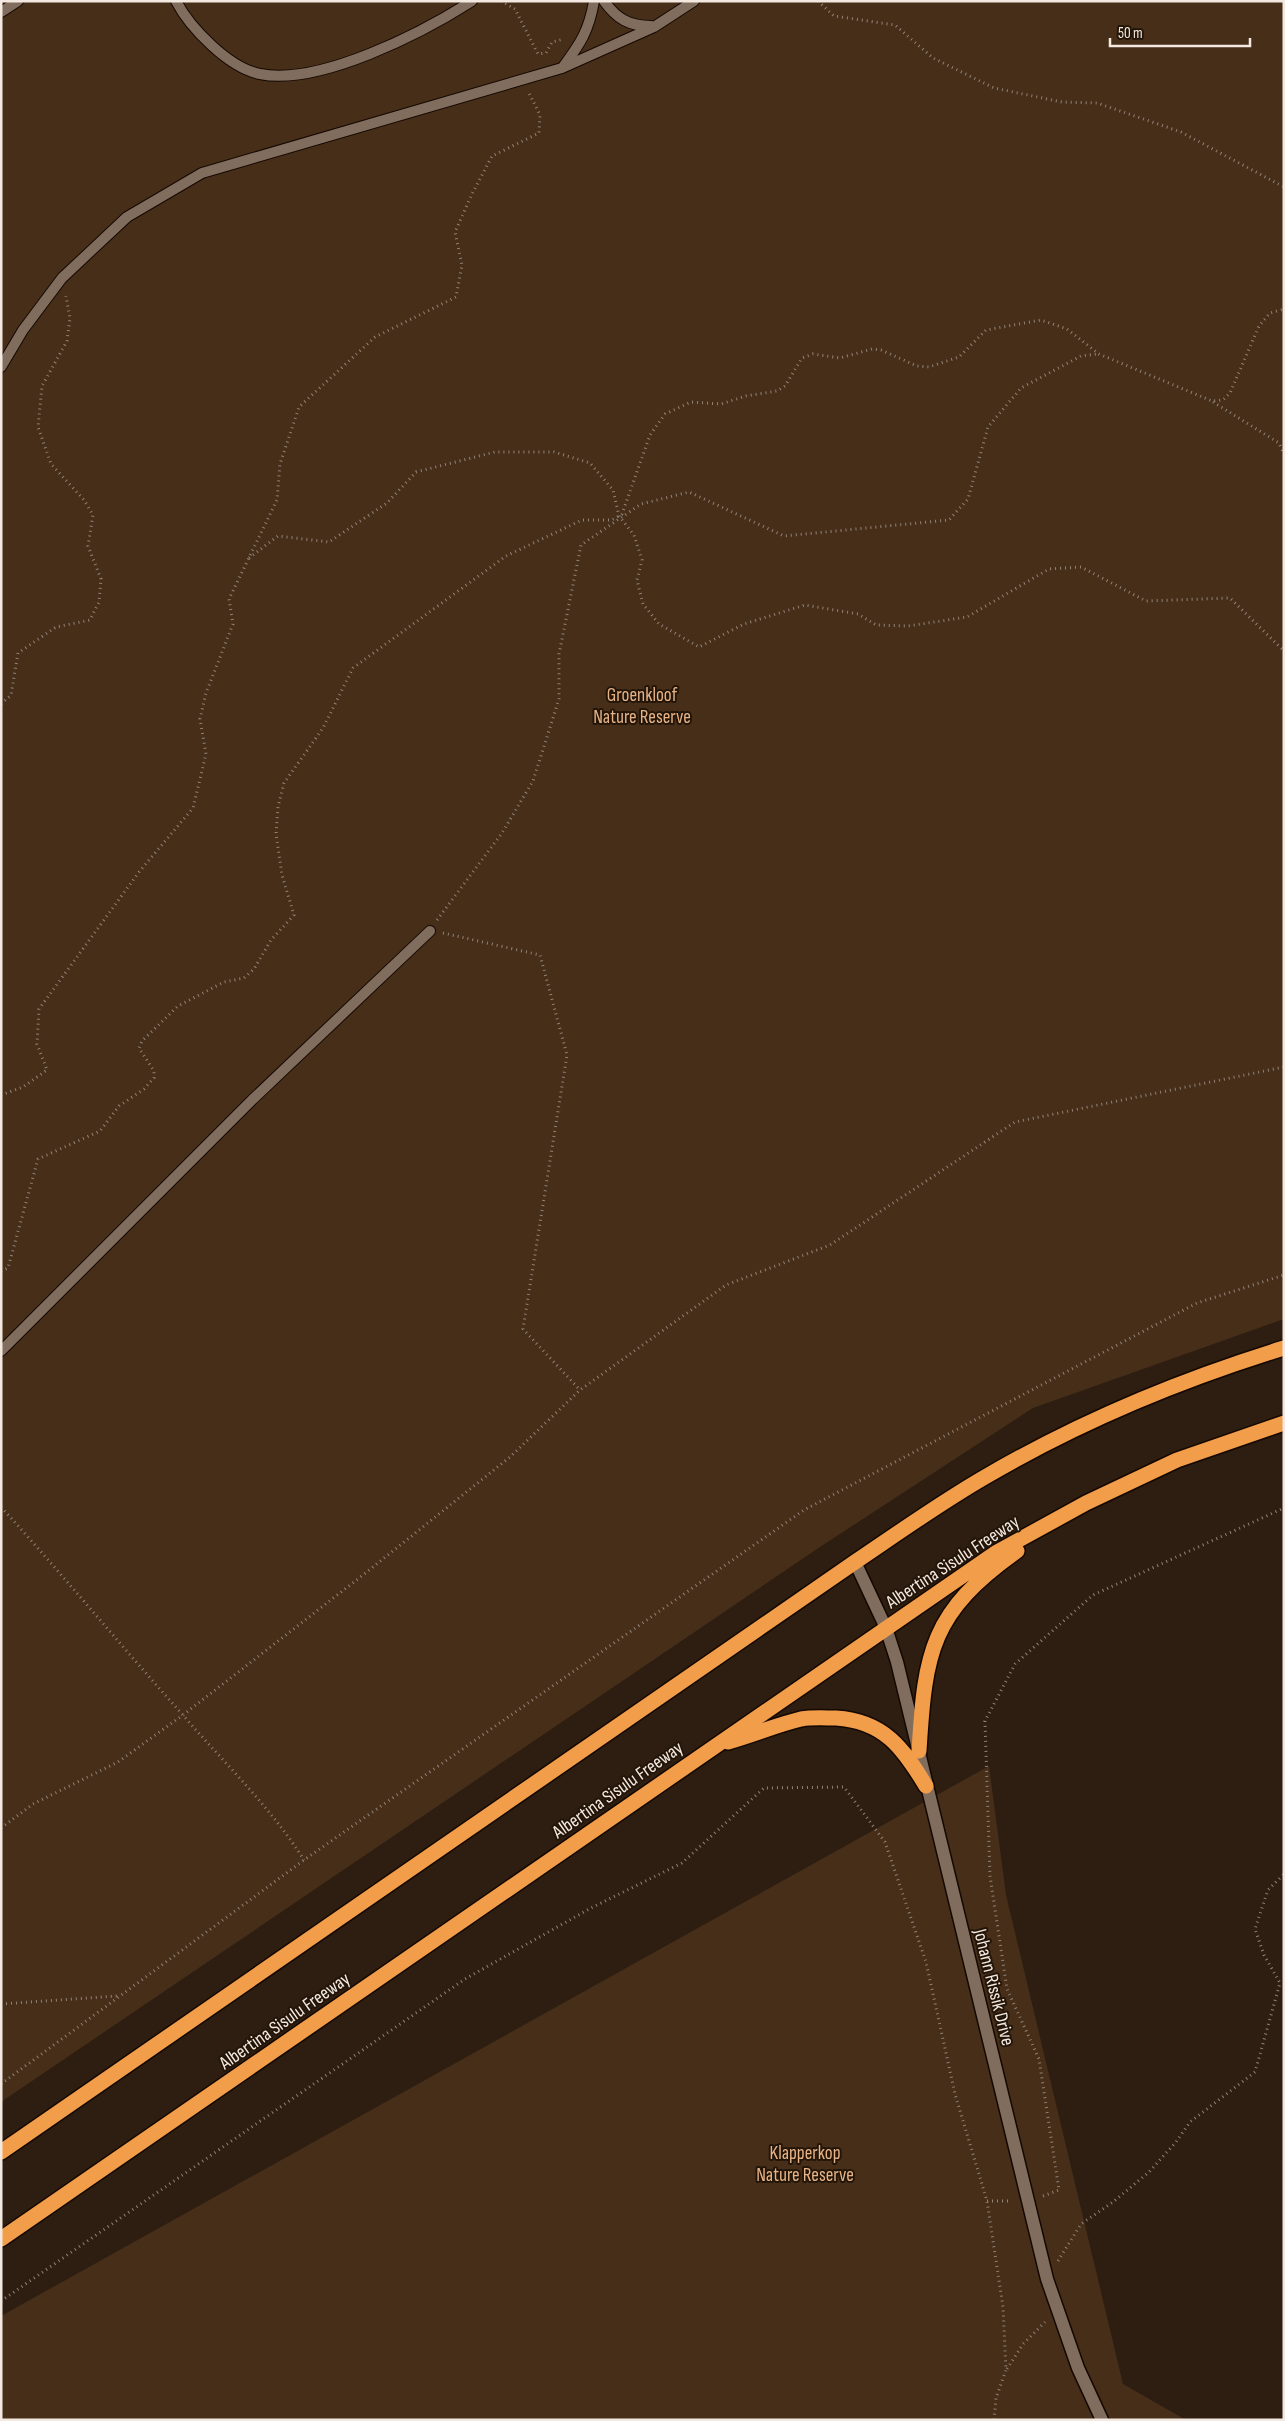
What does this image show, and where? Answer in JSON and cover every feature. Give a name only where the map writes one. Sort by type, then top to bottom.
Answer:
[{"type":"highway","points":[[1,2152],[855,1562],[984,1478],[1041,1446],[1133,1402],[1225,1366],[1284,1348]]},
{"type":"highway","name":"Albertina Sisulu Freeway","points":[[1,2239],[998,1552],[1086,1502],[1177,1460],[1284,1423]]},
{"type":"highway","points":[[919,1750],[923,1693],[929,1658],[941,1627],[954,1607],[972,1587],[1005,1560],[1086,1502]]},
{"type":"highway","points":[[717,1744],[803,1719],[830,1718],[858,1721],[877,1728],[899,1746],[909,1757],[926,1786]]},
{"type":"street","name":"Johann Rissik Drive","points":[[855,1562],[886,1628],[897,1662],[1047,2278],[1078,2368],[1102,2420]]},
{"type":"lane","points":[[1,12],[18,1]]},
{"type":"lane","points":[[176,1],[192,26],[208,43],[232,61],[258,74],[282,76],[342,64],[430,26],[472,1]]},
{"type":"lane","points":[[562,68],[582,41],[590,25],[594,1]]},
{"type":"lane","points":[[604,1],[624,22],[637,26],[654,26]]},
{"type":"lane","points":[[1,366],[23,330],[62,278],[127,218],[202,173],[524,81],[562,68],[654,26],[694,1]]},
{"type":"lane","points":[[1,1351],[252,1100],[430,930]]},
{"type":"path","points":[[501,1],[515,9],[538,54],[546,53],[552,42],[570,36]]},
{"type":"path","points":[[818,1],[834,16],[895,25],[933,58],[994,88],[1062,102],[1097,103],[1181,132],[1284,187]]},
{"type":"path","points":[[1,1095],[23,1087],[46,1070],[38,1044],[39,1009],[139,872],[193,808],[206,754],[200,719],[206,693],[233,624],[229,599],[277,500],[280,464],[299,408],[375,338],[456,297],[462,265],[455,232],[472,194],[492,156],[539,134],[540,115],[524,81]]},
{"type":"path","points":[[1,704],[11,695],[18,653],[56,627],[90,620],[99,602],[101,579],[88,546],[93,515],[84,500],[51,464],[38,427],[42,386],[66,341],[70,318],[62,278]]},
{"type":"path","points":[[1212,401],[1223,400],[1230,393],[1259,326],[1270,313],[1284,309]]},
{"type":"path","points":[[1,1271],[8,1268],[38,1159],[100,1130],[119,1106],[144,1089],[154,1078],[154,1071],[139,1048],[142,1041],[178,1006],[224,982],[244,978],[254,969],[271,940],[294,915],[282,875],[276,834],[278,807],[284,783],[323,728],[353,668],[506,556],[582,520],[612,520],[620,517],[650,435],[665,414],[691,402],[721,404],[746,396],[777,391],[785,386],[802,358],[813,354],[840,358],[872,349],[881,350],[917,366],[929,367],[959,357],[986,330],[1041,320],[1067,329],[1099,354],[1212,401],[1279,443],[1284,454]]},
{"type":"path","points":[[580,1390],[523,1329],[567,1055],[540,956],[430,930],[502,833],[533,781],[559,699],[559,654],[581,545],[641,504],[689,492],[784,536],[950,520],[968,499],[988,427],[1021,388],[1080,356],[1099,354]]},
{"type":"path","points":[[249,558],[278,536],[329,542],[387,503],[416,472],[495,452],[554,452],[590,463],[613,490],[620,517],[634,535],[642,560],[638,580],[643,604],[659,624],[699,647],[744,624],[806,605],[858,614],[876,625],[908,626],[967,617],[1049,569],[1081,567],[1146,601],[1230,598],[1284,651]]},
{"type":"path","points":[[1,1828],[33,1804],[118,1762],[182,1715],[363,1575],[502,1463],[580,1390],[726,1285],[830,1245],[1015,1122],[1284,1067]]},
{"type":"path","points":[[1,2084],[304,1860],[804,1510],[1197,1303],[1284,1275]]},
{"type":"path","points":[[1,1508],[47,1557],[182,1715],[238,1773],[284,1827],[304,1860]]},
{"type":"path","points":[[987,2201],[1029,2202],[1059,2190],[1039,2059],[1007,1989],[990,1876],[985,1721],[1015,1664],[1093,1595],[1284,1508]]},
{"type":"path","points":[[1,2301],[465,1979],[591,1908],[682,1863],[764,1788],[844,1787],[885,1842],[926,1962],[955,2094],[987,2201],[1003,2307],[1006,2370]]},
{"type":"path","points":[[1047,2278],[1081,2224],[1113,2202],[1149,2172],[1176,2142],[1190,2122],[1255,2072],[1280,1983],[1264,1955],[1255,1930],[1268,1890],[1284,1874]]},
{"type":"path","points":[[1,2004],[118,1996]]},
{"type":"path","points":[[994,2420],[996,2398],[1006,2370],[1023,2344],[1044,2324],[1046,2316]]},
{"type":"green space","name":"Groenkloof Nature Reserve","points":[[1,1],[1284,1],[1284,1319],[1033,1408],[817,1549],[1,2102]]},
{"type":"green space","name":"Klapperkop Nature Reserve","points":[[989,1766],[1006,1895],[1123,2384],[1186,2420],[1,2420],[1,2316]]}]
